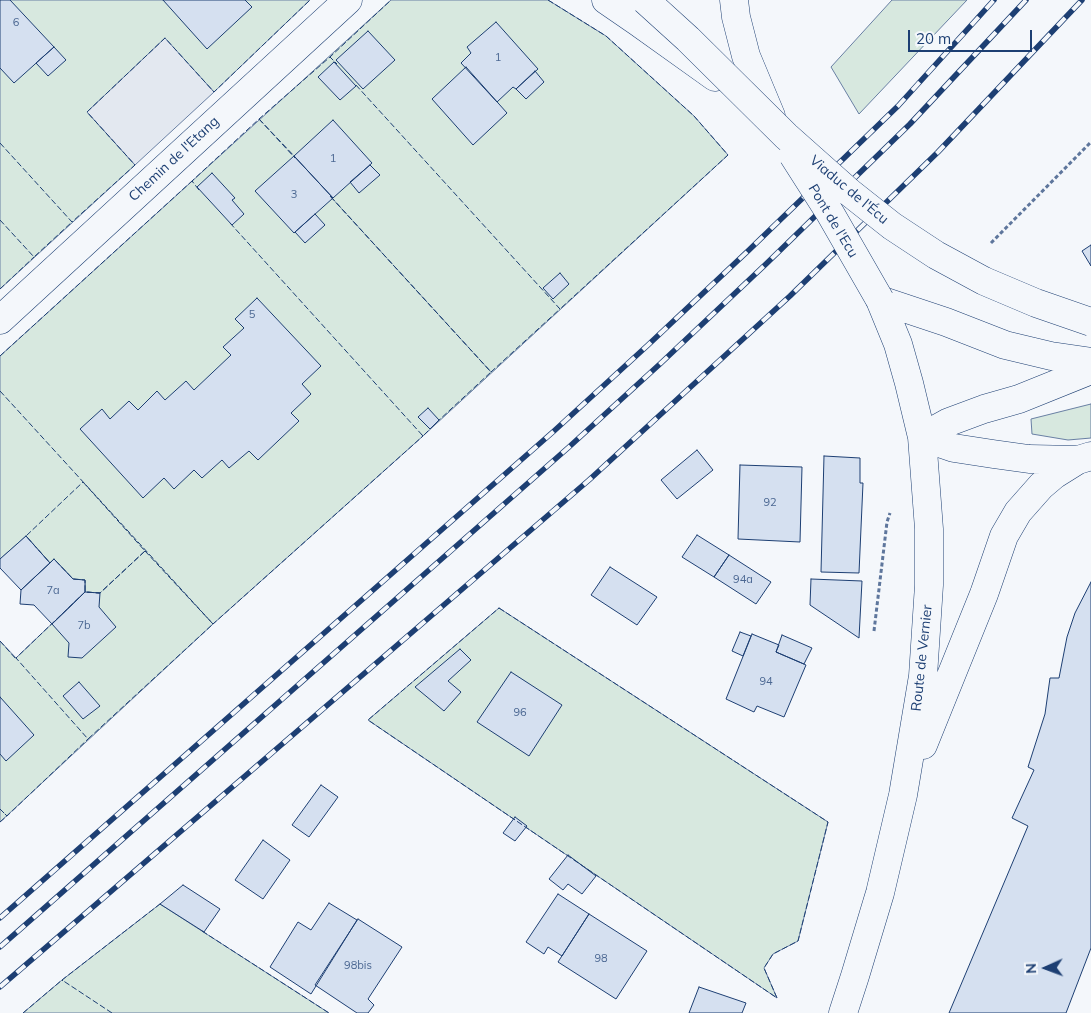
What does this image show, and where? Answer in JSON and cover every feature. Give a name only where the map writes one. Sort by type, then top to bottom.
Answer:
[{"type":"main road","name":"Chemin de l'Etang","points":[[0,320],[348,0]]},
{"type":"main road","points":[[606,0],[771,116]]},
{"type":"main road","name":"Viaduc de l'Écu","points":[[645,0],[688,39],[786,136],[849,192],[892,226],[936,255],[984,281],[1036,304],[1091,322]]},
{"type":"main road","name":"Pont de l'Ecu","points":[[734,0],[736,17],[746,56],[771,116],[880,300]]},
{"type":"main road","points":[[880,300],[946,322],[1005,345],[1051,356],[1091,362]]},
{"type":"main road","name":"Route de Vernier","points":[[843,1013],[856,976],[880,893],[903,795],[923,676],[929,584],[929,529],[922,436],[898,344],[880,300]]},
{"type":"main road","points":[[922,436],[950,422],[1091,370]]},
{"type":"main road","points":[[922,436],[954,448],[1029,459],[1084,458]]},
{"type":"main road","points":[[903,795],[984,594],[1004,536],[1018,512],[1041,486],[1054,475],[1084,458]]},
{"type":"path","points":[[987,247],[1091,142]]},
{"type":"shaded area","points":[[0,0],[310,0],[214,92],[165,39],[87,112],[135,165],[0,289]]},
{"type":"shaded area","points":[[391,0],[548,0],[606,36],[694,116],[728,155],[423,436],[213,624],[0,822],[0,641],[16,658],[85,592],[85,581],[73,579],[54,559],[50,563],[26,536],[0,559],[0,356]]},
{"type":"shaded area","points":[[892,0],[967,0],[859,114],[831,67]]},
{"type":"shaded area","points":[[165,38],[214,92],[135,165],[87,112]]},
{"type":"shaded area","points":[[1091,404],[1091,438],[1068,440],[1032,434],[1031,419]]},
{"type":"shaded area","points":[[499,608],[828,822],[798,941],[773,954],[764,968],[777,998],[368,720]]},
{"type":"shaded area","points":[[160,904],[329,1013],[23,1013],[62,980]]},
{"type":"building","points":[[0,0],[10,0],[54,47],[14,83],[0,68]]},
{"type":"building","points":[[163,0],[245,0],[252,7],[207,49]]},
{"type":"building","points":[[496,22],[538,69],[516,89],[513,87],[497,102],[461,63],[471,53],[467,47]]},
{"type":"building","points":[[368,31],[395,60],[363,89],[336,60]]},
{"type":"building","points":[[54,47],[66,60],[48,76],[36,63]]},
{"type":"building","points":[[334,62],[356,86],[340,100],[318,77]]},
{"type":"building","points":[[466,67],[507,113],[473,145],[432,99]]},
{"type":"building","points":[[535,71],[544,82],[526,99],[516,89]]},
{"type":"building","points":[[333,120],[372,163],[333,198],[294,156]]},
{"type":"building","points":[[294,156],[333,198],[294,233],[255,191]]},
{"type":"building","points":[[370,165],[380,175],[359,193],[350,182]]},
{"type":"building","points":[[212,173],[235,198],[232,200],[244,214],[232,225],[197,187]]},
{"type":"building","points":[[315,214],[325,225],[305,243],[295,232]]},
{"type":"building","points":[[1091,245],[1091,266],[1082,251]]},
{"type":"building","points":[[560,273],[569,284],[553,299],[543,288]]},
{"type":"building","points":[[257,298],[321,366],[302,384],[311,394],[291,413],[299,421],[258,460],[249,451],[229,468],[222,460],[202,478],[194,470],[174,489],[164,478],[143,498],[80,429],[102,409],[110,419],[129,401],[138,410],[157,391],[165,400],[186,381],[194,390],[231,355],[223,347],[244,328],[235,319]]},
{"type":"building","points":[[428,408],[439,420],[430,429],[418,417]]},
{"type":"building","points":[[697,450],[713,470],[677,499],[661,480]]},
{"type":"building","points":[[824,456],[860,458],[860,483],[863,483],[859,573],[821,572]]},
{"type":"building","points":[[740,465],[802,467],[800,542],[738,539]]},
{"type":"building","points":[[697,535],[729,555],[714,577],[682,557]]},
{"type":"building","points":[[26,536],[50,563],[21,590],[0,568],[0,559]]},
{"type":"building","points":[[729,555],[771,582],[756,604],[714,577]]},
{"type":"building","points":[[54,559],[73,579],[85,580],[85,592],[52,624],[34,605],[20,604],[21,590]]},
{"type":"building","points":[[610,567],[657,597],[637,625],[591,595]]},
{"type":"building","points":[[811,579],[862,581],[859,638],[810,605]]},
{"type":"building","points":[[1091,582],[1091,948],[1066,1013],[949,1013],[1028,826],[1012,818],[1034,770],[1028,767],[1045,714],[1050,678],[1059,678],[1067,637],[1075,613]]},
{"type":"building","points":[[85,592],[100,593],[99,607],[116,627],[82,658],[68,657],[69,643],[52,624]]},
{"type":"building","points":[[740,632],[751,636],[743,656],[732,651]]},
{"type":"building","points":[[752,634],[779,645],[776,652],[806,665],[784,717],[757,706],[754,712],[726,699]]},
{"type":"building","points":[[782,635],[812,648],[804,664],[776,652]]},
{"type":"building","points":[[460,649],[471,660],[448,681],[461,692],[444,711],[415,687]]},
{"type":"building","points":[[511,672],[562,705],[529,756],[477,722]]},
{"type":"building","points":[[79,682],[100,706],[83,719],[63,696]]},
{"type":"building","points":[[0,697],[34,735],[6,761],[0,754]]},
{"type":"building","points":[[321,785],[338,797],[309,837],[292,825]]},
{"type":"building","points":[[515,817],[527,826],[515,841],[503,833]]},
{"type":"building","points":[[263,840],[290,860],[263,899],[235,880]]},
{"type":"building","points":[[568,855],[596,876],[582,894],[568,884],[563,890],[549,879]]},
{"type":"building","points":[[183,885],[220,909],[204,932],[160,904]]},
{"type":"building","points":[[558,894],[589,914],[562,956],[548,947],[544,954],[526,942]]},
{"type":"building","points":[[329,903],[357,920],[311,994],[270,967],[298,922],[311,930]]},
{"type":"building","points":[[589,914],[647,951],[616,999],[558,962]]},
{"type":"building","points":[[358,919],[402,947],[368,999],[374,1005],[368,1013],[357,1013],[315,985]]},
{"type":"building","points":[[699,987],[746,1003],[742,1013],[689,1013]]},
{"type":"railway","points":[[0,918],[554,431],[648,345],[898,106],[994,0]]},
{"type":"railway","points":[[0,947],[569,447],[661,363],[910,124],[1026,0]]},
{"type":"railway","points":[[0,987],[589,480],[790,296],[938,152],[1082,0]]},
{"type":"fence","points":[[0,143],[72,222],[135,165],[87,112],[165,38],[214,92],[310,0]]},
{"type":"fence","points":[[331,58],[391,0]]},
{"type":"fence","points":[[548,0],[606,36],[694,116],[728,155],[560,309],[558,307]]},
{"type":"fence","points":[[199,190],[192,181],[259,119],[330,57],[337,64]]},
{"type":"fence","points":[[330,196],[491,372],[560,309],[355,84]]},
{"type":"fence","points":[[259,119],[295,158]]},
{"type":"fence","points":[[259,119],[296,158]]},
{"type":"fence","points":[[0,356],[192,181],[193,183]]},
{"type":"fence","points":[[331,197],[491,372],[437,422]]},
{"type":"fence","points":[[0,220],[34,257],[71,221]]},
{"type":"fence","points":[[230,223],[423,436],[432,427]]},
{"type":"fence","points":[[0,289],[34,257]]},
{"type":"fence","points":[[0,391],[213,624],[423,436],[421,434]]},
{"type":"fence","points":[[83,482],[145,551],[100,593],[85,592],[85,580],[73,579],[54,559],[50,563],[26,536],[83,482]]},
{"type":"fence","points":[[145,551],[213,624],[88,739],[16,658],[85,592],[100,593],[145,551]]},
{"type":"fence","points":[[499,608],[828,822],[798,941],[773,954],[764,968],[777,998],[368,720],[499,608]]},
{"type":"fence","points":[[0,641],[16,659]]},
{"type":"fence","points":[[0,809],[7,816],[88,739]]},
{"type":"fence","points":[[0,822],[7,816],[5,814]]},
{"type":"fence","points":[[112,1013],[62,980],[160,904],[163,906]]},
{"type":"fence","points":[[202,931],[329,1013]]},
{"type":"fence","points":[[23,1013],[63,981]]}]
